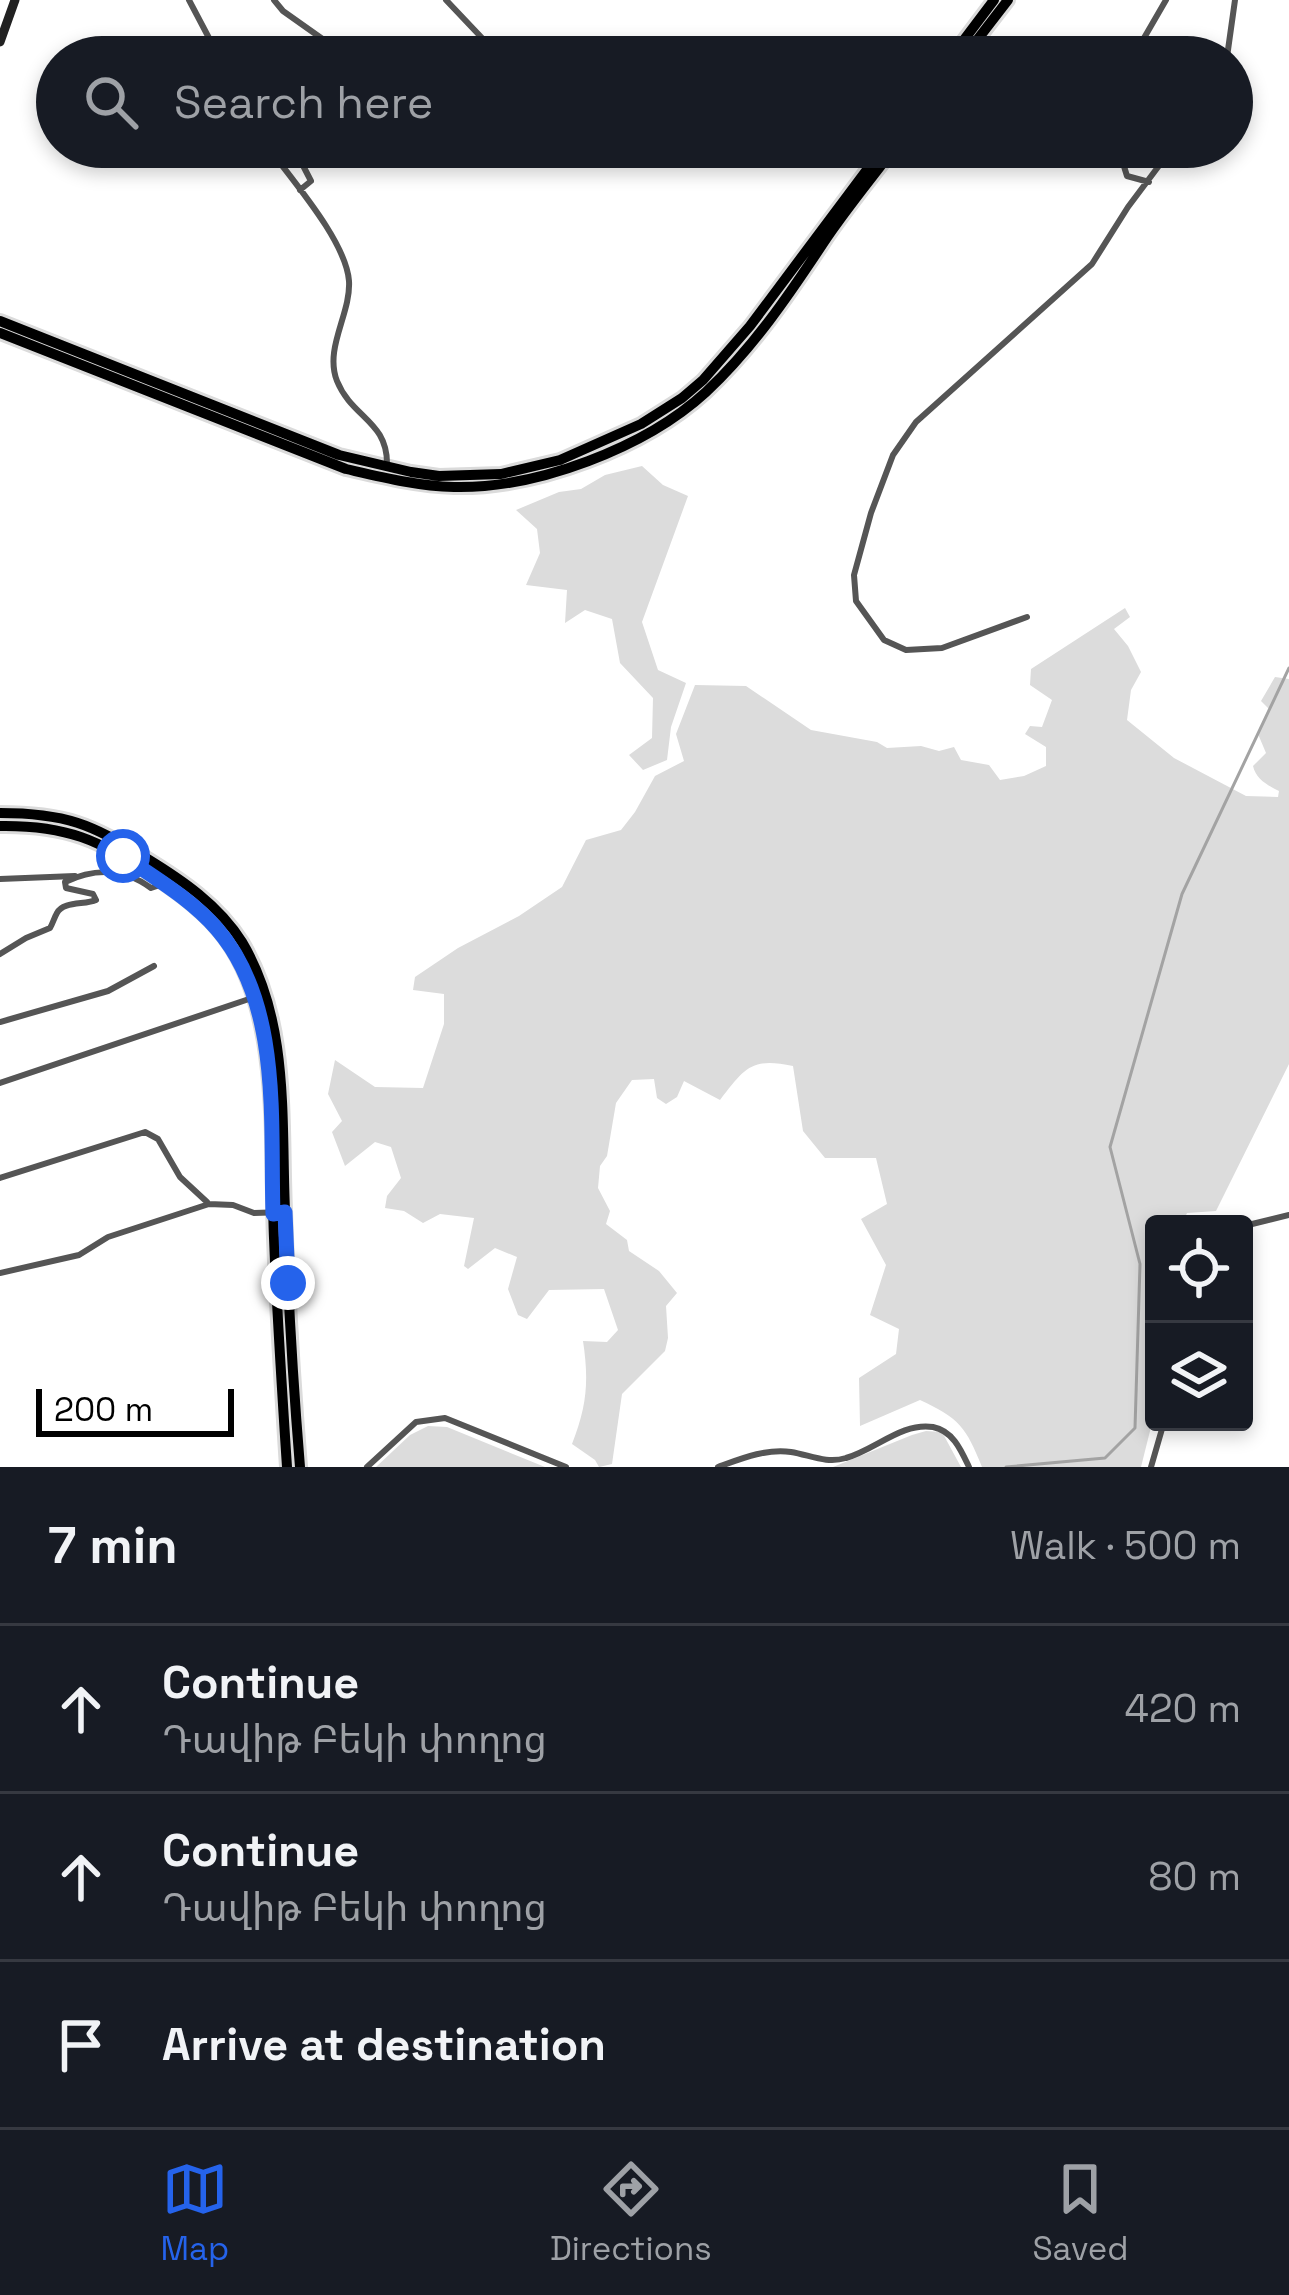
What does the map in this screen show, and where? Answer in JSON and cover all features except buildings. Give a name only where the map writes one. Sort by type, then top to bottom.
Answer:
[{"type":"main road","points":[[0,42],[15,0]]},
{"type":"main road","points":[[967,36],[994,0]]},
{"type":"main road","points":[[980,36],[1007,0]]},
{"type":"main road","points":[[0,333],[386,473],[501,474],[582,451],[641,424],[682,398],[778,299],[869,168]]},
{"type":"main road","points":[[816,245],[879,168]]},
{"type":"main road","points":[[0,321],[157,390]]},
{"type":"main road","points":[[0,813],[46,815],[86,824],[118,840],[210,905],[248,954],[266,1054],[300,1467]]},
{"type":"main road","points":[[0,826],[41,827],[91,839],[123,856],[189,902],[217,929],[259,995]]},
{"type":"main road","points":[[279,1213],[287,1467]]},
{"type":"street","points":[[189,0],[208,36]]},
{"type":"street","points":[[274,0],[318,36]]},
{"type":"street","points":[[446,0],[480,36]]},
{"type":"street","points":[[1145,36],[1166,0]]},
{"type":"street","points":[[1230,36],[1235,0]]},
{"type":"street","points":[[284,168],[342,255],[349,284],[332,363],[347,403],[381,431],[386,473]]},
{"type":"street","points":[[300,190],[311,182],[304,168]]},
{"type":"street","points":[[1125,168],[1127,176],[1149,182]]},
{"type":"street","points":[[1027,617],[942,648],[906,650],[884,640],[869,623],[856,601],[854,575],[893,454],[904,437],[1092,264],[1159,168]]},
{"type":"street","points":[[0,879],[111,872],[127,874],[151,888],[163,884]]},
{"type":"street","points":[[0,954],[50,928],[63,906],[96,900],[93,893],[66,888],[65,882],[79,876]]},
{"type":"street","points":[[0,1022],[108,991],[154,967]]},
{"type":"street","points":[[0,1083],[259,995]]},
{"type":"street","points":[[0,1178],[146,1132],[158,1139],[180,1177],[209,1204]]},
{"type":"street","points":[[0,1273],[80,1255],[108,1237],[209,1204],[279,1213]]},
{"type":"street","points":[[1253,1224],[1289,1214]]},
{"type":"street","points":[[367,1467],[416,1422],[446,1418],[566,1467]]},
{"type":"street","points":[[718,1467],[775,1452],[844,1459],[912,1427],[936,1427],[951,1436],[969,1467]]},
{"type":"street","points":[[1150,1467],[1161,1431]]},
{"type":"shaded area","points":[[642,466],[663,485],[688,496],[642,622],[658,670],[686,683],[671,727],[667,760],[643,770],[629,755],[652,738],[653,698],[620,663],[612,619],[585,610],[565,623],[567,590],[526,585],[540,553],[537,529],[516,510],[559,492],[581,489],[605,475]]},
{"type":"shaded area","points":[[1125,608],[1130,617],[1114,629],[1141,672],[1131,690],[1127,720],[1174,758],[1246,796],[1278,797],[1279,791],[1259,778],[1253,766],[1266,753],[1258,734],[1269,709],[1261,701],[1275,677],[1289,679],[1289,1064],[1216,1211],[1145,1215],[1145,1431],[1150,1431],[1141,1467],[982,1467],[960,1425],[920,1400],[860,1426],[859,1378],[896,1354],[899,1329],[870,1315],[886,1265],[861,1219],[887,1204],[876,1158],[825,1158],[803,1131],[793,1066],[767,1063],[743,1073],[720,1100],[684,1081],[677,1097],[666,1104],[657,1098],[654,1079],[632,1080],[616,1103],[598,1188],[610,1211],[606,1224],[677,1293],[666,1306],[665,1351],[622,1394],[612,1464],[599,1467],[572,1444],[585,1393],[583,1341],[607,1342],[618,1330],[604,1289],[549,1290],[527,1319],[518,1315],[508,1289],[517,1257],[495,1248],[468,1269],[464,1266],[474,1218],[440,1214],[423,1223],[404,1211],[385,1208],[387,1196],[401,1178],[391,1147],[375,1142],[345,1166],[332,1132],[342,1121],[328,1094],[335,1060],[375,1087],[423,1088],[444,1024],[444,994],[413,990],[415,977],[562,887],[586,840],[621,830],[655,776],[684,761],[676,734],[695,685],[746,686],[811,730],[887,748],[921,746],[939,751],[954,747],[961,760],[989,765],[1000,780],[1046,766],[1046,747],[1025,734],[1030,726],[1042,727],[1052,700],[1030,685],[1031,669]]},
{"type":"shaded area","points":[[428,1426],[447,1427],[545,1467],[376,1467],[410,1435]]},
{"type":"shaded area","points":[[942,1432],[961,1467],[833,1467],[912,1435]]},
{"type":"waterway","points":[[1006,1467],[1105,1458],[1135,1428],[1140,1264],[1110,1147],[1182,894],[1289,668]]},
{"type":"route","points":[[123,856],[202,914],[229,944],[246,978],[266,1054],[273,1214],[285,1212],[288,1283]]}]
